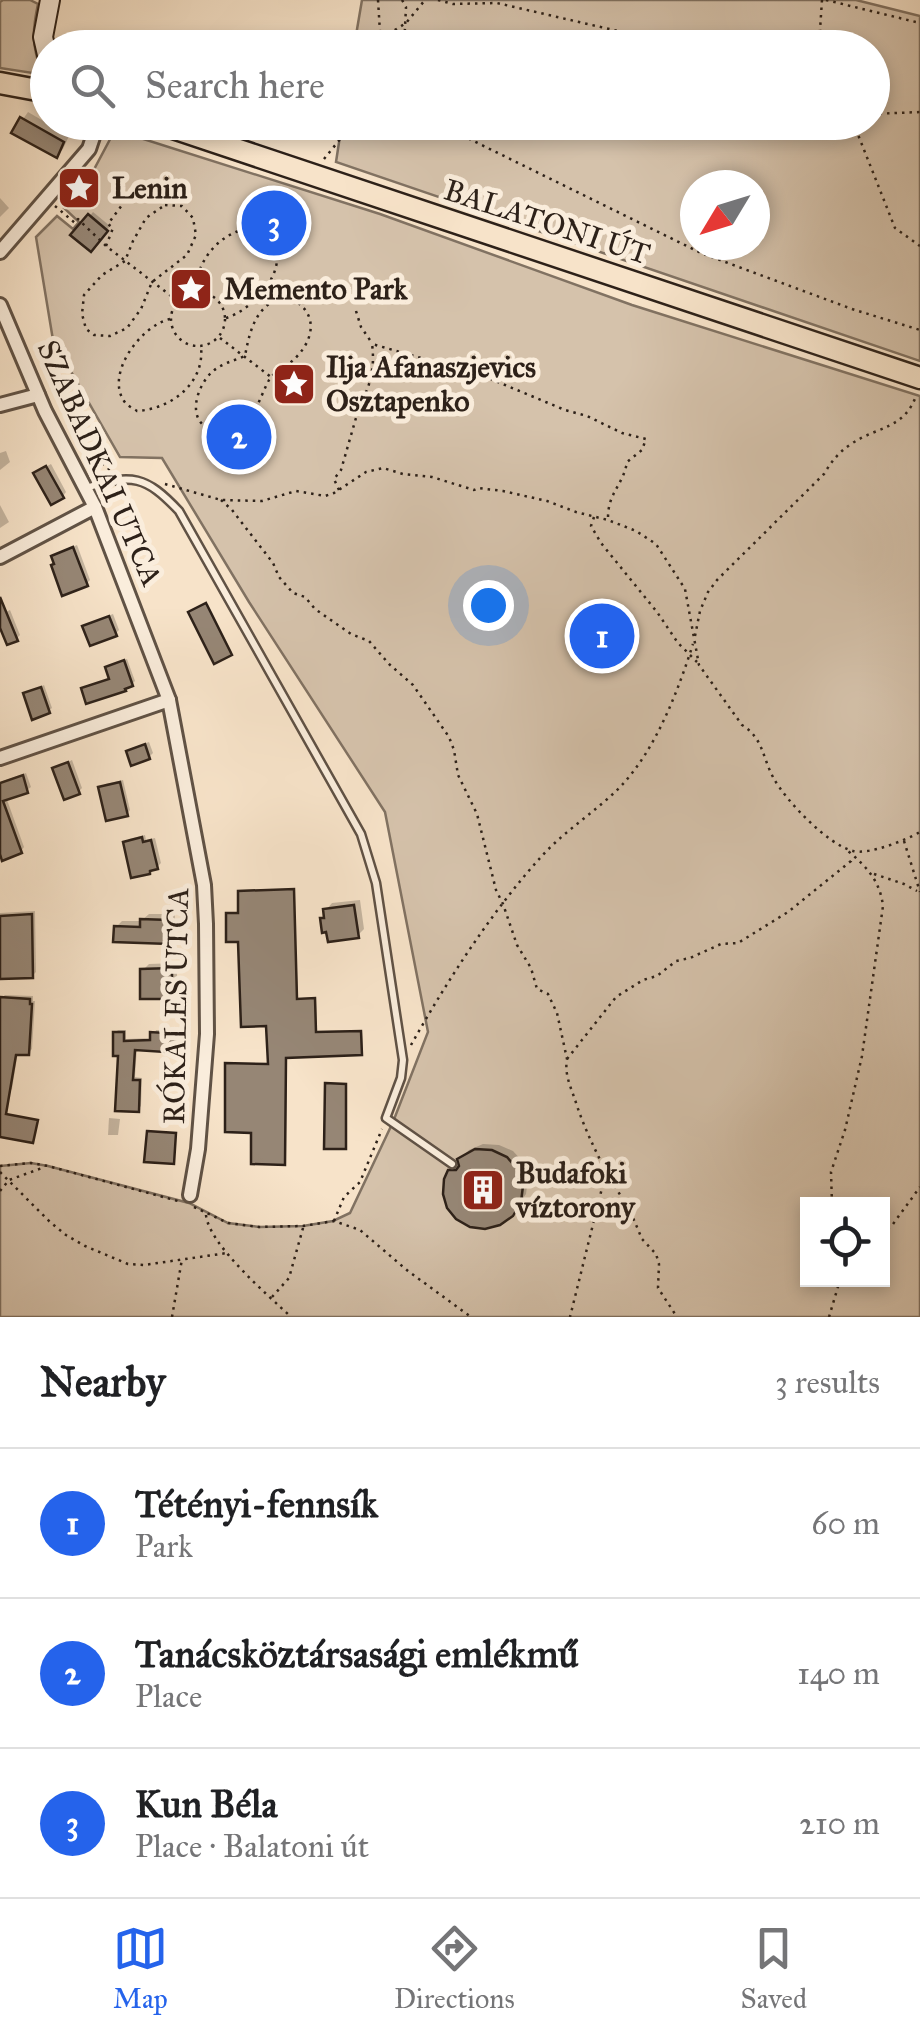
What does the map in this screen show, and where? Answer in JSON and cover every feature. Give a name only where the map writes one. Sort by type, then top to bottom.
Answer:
[{"type":"main road","points":[[0,83],[30,89]]},
{"type":"main road","name":"BALATONI ÚT","points":[[209,140],[920,378]]},
{"type":"street","points":[[45,30],[50,0]]},
{"type":"street","points":[[0,252],[90,149],[93,140]]},
{"type":"street","name":"SZABADKAI UTCA","points":[[0,305],[38,396],[95,507],[169,700]]},
{"type":"street","points":[[0,405],[38,396]]},
{"type":"street","points":[[0,557],[95,507]]},
{"type":"street","points":[[0,758],[169,700]]},
{"type":"street","name":"RÓKALES UTCA","points":[[169,700],[204,885],[206,924],[206,1034],[198,1149],[190,1196]]},
{"type":"lane","points":[[86,488],[120,478],[154,486],[179,511],[361,834],[376,883],[403,1060],[401,1078],[386,1118],[452,1164]]},
{"type":"path","points":[[378,0],[381,30]]},
{"type":"path","points":[[402,0],[406,6],[405,30]]},
{"type":"path","points":[[395,30],[425,0]]},
{"type":"path","points":[[438,0],[498,4],[612,30]]},
{"type":"path","points":[[820,30],[824,0],[920,24]]},
{"type":"path","points":[[890,113],[920,112]]},
{"type":"path","points":[[326,160],[342,140]]},
{"type":"path","points":[[471,140],[701,254],[920,330]]},
{"type":"path","points":[[860,140],[895,228],[920,246]]},
{"type":"path","points":[[47,198],[176,300]]},
{"type":"path","points":[[166,205],[182,206],[193,218],[196,235],[187,255],[152,282],[141,309],[127,328],[110,336],[94,336],[86,329],[82,314],[84,295],[102,275],[125,261],[146,218],[166,205]]},
{"type":"path","points":[[106,246],[113,228],[108,224],[122,206]]},
{"type":"path","points":[[195,290],[196,276],[206,256],[224,238],[242,228],[258,228],[274,240],[278,260],[270,280],[253,304],[226,318]]},
{"type":"path","points":[[195,290],[218,299],[226,318],[219,337],[200,346],[180,341],[170,319],[176,300],[195,290]]},
{"type":"path","points":[[286,296],[308,309],[312,326],[306,345],[289,365],[270,376],[261,402],[247,420],[226,432],[203,426],[195,404],[199,388],[220,366],[245,356],[258,312],[274,300],[286,296]]},
{"type":"path","points":[[339,490],[334,479],[341,470],[366,395],[374,359],[372,344],[356,311]]},
{"type":"path","points":[[170,319],[159,322],[126,355],[119,380],[123,401],[137,411],[154,410],[178,398],[196,376],[202,358],[200,346]]},
{"type":"path","points":[[219,337],[310,406]]},
{"type":"path","points":[[372,344],[481,375],[622,433],[646,439],[610,496],[608,520]]},
{"type":"path","points":[[403,1060],[442,991],[504,904],[543,855],[624,784],[653,744],[690,654],[700,611],[717,580],[848,445],[903,418],[911,410],[920,388]]},
{"type":"path","points":[[90,461],[97,458],[120,478]]},
{"type":"path","points":[[154,486],[166,484],[221,500],[262,500],[296,491],[324,496],[366,472],[383,468],[474,490],[503,490],[608,520],[636,531],[656,544],[667,558],[685,590],[699,665]]},
{"type":"path","points":[[221,500],[274,563],[292,593],[305,598],[351,634],[369,641],[423,697],[449,737],[458,775],[477,814],[496,890],[537,989],[548,994],[556,1013],[567,1059]]},
{"type":"path","points":[[595,516],[591,526],[602,543],[742,725],[753,731],[782,792],[809,820],[852,854],[872,874],[881,890],[883,906],[862,1056],[831,1172],[832,1197]]},
{"type":"path","points":[[839,845],[865,852],[920,832]]},
{"type":"path","points":[[904,840],[920,892]]},
{"type":"path","points":[[677,1317],[658,1288],[656,1254],[642,1239],[589,1141],[569,1085],[567,1059],[616,997],[643,980],[658,976],[676,961],[721,944],[738,943],[822,886],[851,861],[852,854]]},
{"type":"path","points":[[872,874],[920,892]]},
{"type":"path","points":[[334,1221],[344,1198],[360,1182],[386,1118]]},
{"type":"path","points":[[0,1166],[48,1166],[188,1204],[228,1224],[304,1226],[334,1221],[369,1236],[471,1317]]},
{"type":"path","points":[[0,1192],[9,1180],[48,1166]]},
{"type":"path","points":[[0,1172],[50,1222],[85,1246],[128,1264],[227,1253]]},
{"type":"path","points":[[570,1317],[606,1172]]},
{"type":"path","points":[[890,1227],[920,1187]]},
{"type":"path","points":[[206,1213],[211,1234],[291,1317]]},
{"type":"path","points":[[271,1298],[289,1278],[304,1226]]},
{"type":"path","points":[[172,1317],[182,1258]]},
{"type":"path","points":[[829,1317],[838,1287]]},
{"type":"shaded area","points":[[30,0],[38,4],[34,30],[30,30],[30,73],[0,68],[0,2]]},
{"type":"shaded area","points":[[362,0],[856,0],[920,16],[920,361],[336,162],[339,140],[890,140],[890,30],[357,30]]},
{"type":"shaded area","points":[[110,140],[147,140],[380,214],[632,305],[920,396],[920,1317],[0,1317],[0,1166],[48,1166],[189,1203],[228,1223],[259,1227],[333,1221],[350,1213],[393,1122],[428,1032],[385,812],[249,602],[162,458],[120,457],[53,340],[36,237],[57,216],[73,229],[79,222],[64,208],[91,175]]},
{"type":"building","points":[[20,117],[30,123],[30,140],[64,142],[57,158],[11,133]]},
{"type":"building","points":[[88,214],[108,231],[91,252],[70,235]]},
{"type":"building","points":[[46,466],[64,498],[51,505],[33,473]]},
{"type":"building","points":[[73,547],[88,586],[62,596],[51,556]]},
{"type":"building","points":[[0,597],[18,641],[7,645],[0,628]]},
{"type":"building","points":[[206,603],[232,655],[214,664],[188,612]]},
{"type":"building","points":[[109,616],[117,636],[90,646],[82,626]]},
{"type":"building","points":[[124,660],[133,686],[86,704],[81,688],[109,679],[105,667]]},
{"type":"building","points":[[41,687],[50,713],[32,720],[23,693]]},
{"type":"building","points":[[145,744],[150,759],[131,766],[126,751]]},
{"type":"building","points":[[68,762],[80,794],[64,800],[52,768]]},
{"type":"building","points":[[23,775],[28,793],[3,801],[22,853],[2,861],[0,783]]},
{"type":"building","points":[[120,782],[128,816],[106,821],[98,787]]},
{"type":"building","points":[[142,837],[143,842],[151,840],[158,869],[131,878],[123,842]]},
{"type":"building","points":[[294,889],[297,999],[315,998],[316,1032],[361,1031],[362,1055],[286,1058],[285,1165],[251,1164],[251,1133],[225,1132],[225,1063],[268,1064],[266,1026],[241,1027],[238,942],[226,942],[226,913],[238,913],[238,891]]},
{"type":"building","points":[[354,905],[359,938],[328,942],[326,932],[322,933],[323,909]]},
{"type":"building","points":[[32,914],[33,978],[0,979],[0,916]]},
{"type":"building","points":[[140,919],[169,920],[169,944],[113,942],[114,926],[140,927]]},
{"type":"building","points":[[172,968],[172,999],[140,999],[140,969]]},
{"type":"building","points":[[0,997],[30,999],[32,1004],[29,1055],[16,1055],[6,1114],[38,1120],[33,1143],[0,1137]]},
{"type":"building","points":[[113,1032],[124,1032],[124,1041],[150,1040],[150,1032],[181,1034],[180,1053],[135,1050],[133,1080],[140,1080],[139,1112],[115,1111],[118,1056],[113,1056]]},
{"type":"building","points":[[325,1083],[346,1084],[346,1149],[324,1149]]},
{"type":"building","points":[[147,1131],[176,1133],[174,1164],[144,1162]]},
{"type":"building","name":"Budafoki víztorony","points":[[475,1149],[492,1150],[507,1157],[518,1170],[523,1186],[521,1202],[513,1216],[485,1229],[456,1219],[443,1194],[448,1170],[456,1170],[457,1159]]},
{"type":"place","name":"Lenin","points":[[79,188]]},
{"type":"place","name":"Kun Béla","points":[[274,223]]},
{"type":"place","name":"Memento Park","points":[[191,289]]},
{"type":"place","name":"Ilja Afanaszjevics Osztapenko","points":[[294,384]]},
{"type":"place","name":"Tanácsköztársasági emlékmű","points":[[239,437]]},
{"type":"place","name":"Tétényi-fennsík","points":[[602,636]]},
{"type":"place","name":"Budafoki víztorony","points":[[483,1190]]}]
